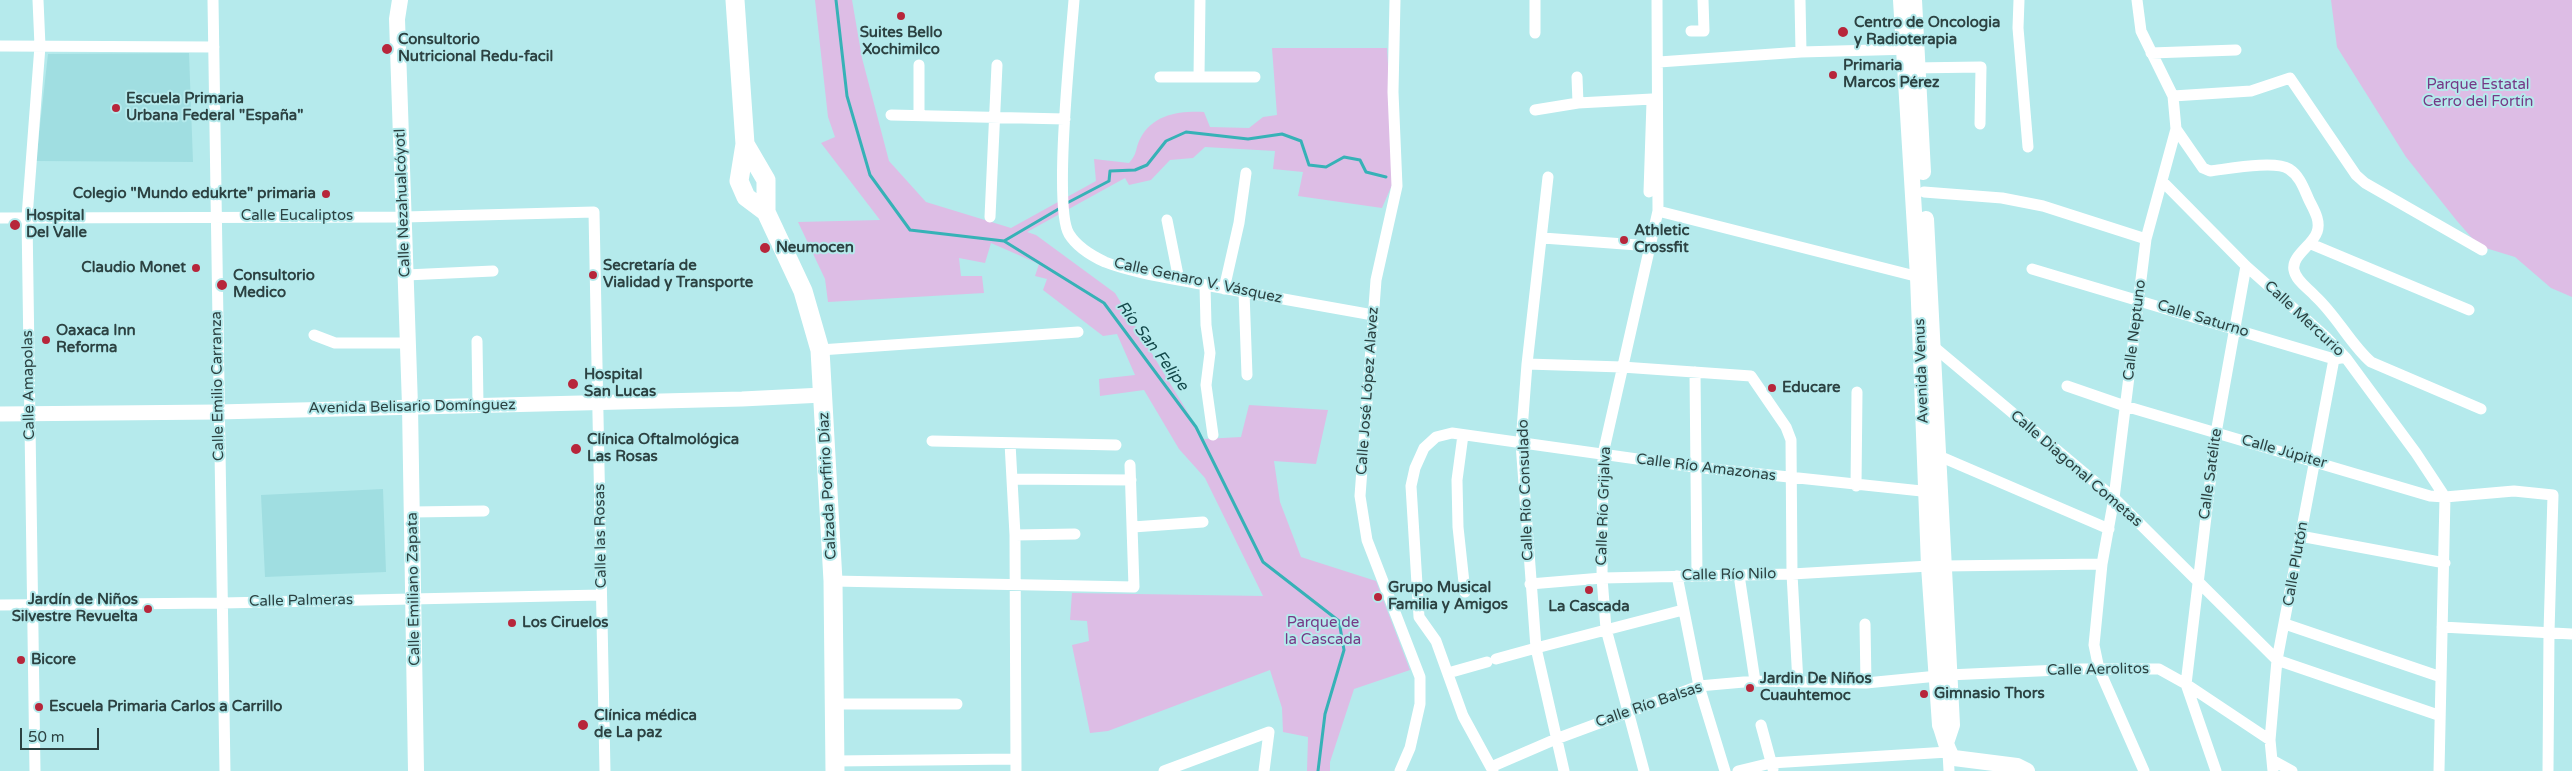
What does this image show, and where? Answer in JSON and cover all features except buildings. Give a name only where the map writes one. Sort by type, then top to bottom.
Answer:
[{"type":"main road","name":"Calle Nezahualcóyotl","points":[[400,0],[397,19],[410,406]]},
{"type":"main road","name":"Calzada Porfirio Díaz","points":[[735,0],[745,144],[739,172],[741,190],[746,197],[766,212]]},
{"type":"main road","name":"Avenida Venus","points":[[1901,0],[1910,49],[1924,192],[1924,278],[1934,347],[1932,453]]},
{"type":"main road","name":"Avenida Venus","points":[[1910,49],[1914,0]]},
{"type":"main road","name":"Avenida Venus","points":[[1912,68],[1924,278],[1942,675],[1952,725],[1948,746]]},
{"type":"main road","name":"Calzada Porfirio Díaz","points":[[745,144],[766,180],[766,212],[803,290],[820,350],[833,581],[835,766]]},
{"type":"main road","name":"Calle Emiliano Zapata","points":[[410,406],[416,771]]},
{"type":"main road","points":[[1948,746],[1957,759],[2018,766],[2027,771]]},
{"type":"street","name":"Calle Amapolas","points":[[35,771],[27,217],[40,46],[38,0]]},
{"type":"street","name":"Calle Emilio Carranza","points":[[213,0],[225,771]]},
{"type":"street","name":"Calle Genaro V. Vásquez","points":[[1074,0],[1065,119],[1063,198],[1068,233],[1087,252],[1106,262],[1224,289],[1373,315]]},
{"type":"street","points":[[1199,77],[1200,0]]},
{"type":"street","name":"Calle José López Alavez","points":[[1395,0],[1393,92],[1397,186],[1376,280],[1361,511],[1367,540],[1420,677],[1420,704],[1410,748],[1400,771]]},
{"type":"street","points":[[1535,0],[1535,33]]},
{"type":"street","points":[[1649,192],[1653,42],[1658,34],[1657,0]]},
{"type":"street","points":[[1691,31],[1704,31],[1704,0]]},
{"type":"street","points":[[1800,0],[1801,52]]},
{"type":"street","points":[[2019,0],[2018,28],[2028,146]]},
{"type":"street","name":"Calle Neptuno","points":[[2137,0],[2141,31],[2172,96],[2176,129],[2146,239],[2114,498],[2102,564],[2094,645],[2099,669],[2142,768]]},
{"type":"street","name":"Calle Río Grijalva","points":[[1644,771],[1606,629],[1602,578],[1602,454],[1658,212],[1658,34]]},
{"type":"street","points":[[0,46],[214,46]]},
{"type":"street","points":[[1659,62],[1801,52],[1910,49]]},
{"type":"street","points":[[2151,53],[2236,50]]},
{"type":"street","points":[[919,65],[919,116]]},
{"type":"street","points":[[990,217],[997,65]]},
{"type":"street","points":[[1912,68],[1981,67],[1980,124]]},
{"type":"street","points":[[1160,77],[1255,77]]},
{"type":"street","points":[[1576,77],[1578,104]]},
{"type":"street","points":[[2172,96],[2251,91],[2290,78],[2356,175],[2366,183],[2482,250]]},
{"type":"street","points":[[1535,110],[1578,104],[1652,100]]},
{"type":"street","points":[[891,115],[1065,119]]},
{"type":"street","points":[[2176,129],[2203,168],[2210,171],[2277,165],[2289,169],[2300,179],[2318,220],[2318,232],[2311,244],[2294,262],[2295,273],[2298,279],[2333,313],[2364,356],[2372,362],[2481,408]]},
{"type":"street","points":[[1224,289],[1239,223],[1246,173]]},
{"type":"street","name":"Calle Río Consulado","points":[[1548,177],[1543,238],[1527,364],[1521,443],[1530,584],[1538,648],[1564,771]]},
{"type":"street","name":"Calle Mercurio","points":[[2162,182],[2246,266],[2325,336],[2340,358],[2416,453],[2445,497]]},
{"type":"street","points":[[1924,192],[2002,198],[2043,206],[2146,239]]},
{"type":"street","name":"Calle Eucaliptos","points":[[0,218],[404,216],[594,212]]},
{"type":"street","name":"Calle las Rosas","points":[[594,212],[605,771]]},
{"type":"street","points":[[1658,212],[1924,278]]},
{"type":"street","points":[[1168,220],[1179,280]]},
{"type":"street","points":[[1543,238],[1650,246]]},
{"type":"street","points":[[2311,244],[2469,310]]},
{"type":"street","name":"Calle Satélite","points":[[2186,684],[2216,433],[2246,266]]},
{"type":"street","name":"Calle Saturno","points":[[2032,269],[2340,358]]},
{"type":"street","points":[[406,275],[492,271]]},
{"type":"street","points":[[1205,285],[1206,325],[1210,353],[1206,384],[1213,436]]},
{"type":"street","points":[[1244,292],[1247,376]]},
{"type":"street","points":[[820,350],[1078,332]]},
{"type":"street","points":[[314,335],[335,343],[408,343]]},
{"type":"street","points":[[477,342],[478,405]]},
{"type":"street","name":"Calle Diagonal Cometas","points":[[1934,347],[2114,498],[2197,583],[2277,660]]},
{"type":"street","name":"Calle Plutón","points":[[2272,766],[2270,740],[2277,660],[2315,461],[2340,358]]},
{"type":"street","points":[[1527,364],[1622,367],[1751,376],[1786,427],[1791,440],[1792,574],[1798,683]]},
{"type":"street","points":[[1695,372],[1694,467],[1698,576]]},
{"type":"street","name":"Calle Júpiter","points":[[2067,386],[2125,406],[2430,496],[2445,497],[2507,491],[2553,495],[2549,632]]},
{"type":"street","points":[[1856,486],[1858,392]]},
{"type":"street","name":"Avenida Belisario Domínguez","points":[[0,414],[218,412],[599,403],[823,395]]},
{"type":"street","name":"Calle Río Amazonas","points":[[1418,617],[1411,486],[1415,468],[1424,448],[1442,434],[1463,435],[1694,467],[1856,486],[1933,492]]},
{"type":"street","points":[[1463,435],[1458,480],[1458,528],[1465,592]]},
{"type":"street","points":[[932,441],[1116,445]]},
{"type":"street","points":[[1010,443],[1014,535],[1016,771]]},
{"type":"street","points":[[1932,453],[2109,529]]},
{"type":"street","points":[[833,581],[1134,587],[1130,465]]},
{"type":"street","points":[[1012,478],[1131,480]]},
{"type":"street","points":[[2439,771],[2438,715],[2445,563],[2445,497]]},
{"type":"street","points":[[412,512],[484,511]]},
{"type":"street","points":[[1133,527],[1203,522]]},
{"type":"street","points":[[1014,535],[1075,534]]},
{"type":"street","points":[[2300,536],[2445,563]]},
{"type":"street","name":"Calle Río Nilo","points":[[1530,584],[1602,578],[1792,574],[1936,566],[2102,564]]},
{"type":"street","points":[[1739,575],[1755,681]]},
{"type":"street","points":[[1676,576],[1699,686],[1724,771]]},
{"type":"street","name":"Calle Palmeras","points":[[0,605],[222,603],[601,595]]},
{"type":"street","points":[[1448,673],[1606,629],[1683,610]]},
{"type":"street","points":[[1401,626],[1418,617],[1436,641],[1466,725],[1492,769]]},
{"type":"street","points":[[1866,624],[1866,683]]},
{"type":"street","points":[[2285,624],[2441,677]]},
{"type":"street","points":[[2442,626],[2572,634]]},
{"type":"street","points":[[2548,771],[2549,632]]},
{"type":"street","points":[[2277,660],[2438,715]]},
{"type":"street","name":"Calle Aerolitos","points":[[1942,675],[2099,669],[2159,669],[2186,684],[2270,740]]},
{"type":"street","name":"Calle Río Balsas","points":[[1492,769],[1556,739],[1627,711],[1699,686],[1755,681],[1866,683],[1942,675]]},
{"type":"street","points":[[2186,684],[2216,771]]},
{"type":"street","points":[[833,704],[957,704]]},
{"type":"street","points":[[1761,725],[1772,767]]},
{"type":"street","points":[[1164,771],[1269,732],[1264,771]]},
{"type":"street","points":[[1738,771],[1948,746],[1949,771]]},
{"type":"street","points":[[835,766],[941,765],[1016,759]]},
{"type":"street","points":[[2272,766],[2292,771]]},
{"type":"shaded area","name":"Escuela Primaria Urbana Federal \"España\"","points":[[189,53],[193,162],[36,161],[48,54]]},
{"type":"shaded area","points":[[383,489],[386,572],[265,577],[261,495]]},
{"type":"green space","name":"Parque de la Cascada","points":[[815,0],[852,0],[862,58],[889,161],[926,202],[1011,228],[1096,181],[1094,159],[1129,163],[1145,131],[1159,119],[1185,112],[1204,112],[1210,127],[1249,128],[1263,117],[1277,115],[1272,48],[1387,48],[1395,178],[1382,208],[1298,196],[1303,172],[1273,169],[1275,151],[1205,147],[1193,158],[1170,160],[1151,180],[1129,185],[1125,178],[1027,232],[1036,235],[1115,293],[1204,439],[1241,437],[1249,405],[1328,410],[1316,464],[1274,461],[1280,502],[1301,557],[1376,581],[1410,670],[1354,689],[1330,762],[1330,771],[1307,771],[1308,737],[1283,732],[1282,708],[1270,670],[1108,731],[1090,733],[1072,645],[1089,641],[1087,621],[1070,620],[1072,593],[1263,596],[1205,478],[1179,449],[1144,390],[1100,396],[1099,379],[1135,375],[1117,334],[1103,336],[1043,290],[1047,279],[1035,276],[1039,264],[991,243],[985,263],[959,258],[961,276],[982,276],[984,293],[828,302],[825,279],[798,222],[880,220],[821,143],[835,137],[828,117]]},
{"type":"green space","name":"Parque Estatal Cerro del Fortín","points":[[2331,0],[2572,0],[2572,297],[2551,288],[2515,257],[2479,246],[2457,221],[2406,157],[2337,47]]},
{"type":"waterway","name":"Río San Felipe","points":[[836,0],[847,96],[870,175],[910,230],[1004,241],[1104,303],[1196,427],[1263,562],[1339,621],[1344,650],[1325,714],[1318,771]]},
{"type":"waterway","points":[[1067,203],[1109,181],[1110,171],[1135,170],[1147,165],[1166,141],[1186,132],[1248,139],[1282,134],[1301,141],[1309,165],[1326,167],[1344,157],[1360,160],[1366,172],[1386,177]]},
{"type":"waterway","points":[[1004,241],[1062,207]]},
{"type":"place","name":"Suites Bello Xochimilco","points":[[901,16]]},
{"type":"place","name":"Centro de Oncologia y Radioterapia","points":[[1843,32]]},
{"type":"place","name":"Consultorio Nutricional Redu-facil","points":[[387,49]]},
{"type":"place","name":"Primaria Marcos Pérez","points":[[1833,75]]},
{"type":"place","name":"Escuela Primaria Urbana Federal \"España\"","points":[[116,108]]},
{"type":"place","name":"Colegio \"Mundo edukrte\" primaria","points":[[326,194]]},
{"type":"place","name":"Hospital Del Valle","points":[[15,225]]},
{"type":"place","name":"Athletic Crossfit","points":[[1624,240]]},
{"type":"place","name":"Neumocen","points":[[765,248]]},
{"type":"place","name":"Claudio Monet","points":[[196,268]]},
{"type":"place","name":"Secretaría de Vialidad y Transporte","points":[[593,275]]},
{"type":"place","name":"Consultorio Medico","points":[[222,285]]},
{"type":"place","name":"Oaxaca Inn Reforma","points":[[46,340]]},
{"type":"place","name":"Hospital San Lucas","points":[[573,384]]},
{"type":"place","name":"Educare","points":[[1772,388]]},
{"type":"place","name":"Clínica Oftalmológica Las Rosas","points":[[576,449]]},
{"type":"place","name":"La Cascada","points":[[1589,590]]},
{"type":"place","name":"Grupo Musical Familia y Amigos","points":[[1378,597]]},
{"type":"place","name":"Jardín de Niños Silvestre Revuelta","points":[[148,609]]},
{"type":"place","name":"Los Ciruelos","points":[[512,623]]},
{"type":"place","name":"Bicore","points":[[21,660]]},
{"type":"place","name":"Jardin De Niños Cuauhtemoc","points":[[1750,688]]},
{"type":"place","name":"Gimnasio Thors","points":[[1924,694]]},
{"type":"place","name":"Escuela Primaria Carlos a Carrillo","points":[[39,707]]},
{"type":"place","name":"Clínica médica de La paz","points":[[583,725]]}]
